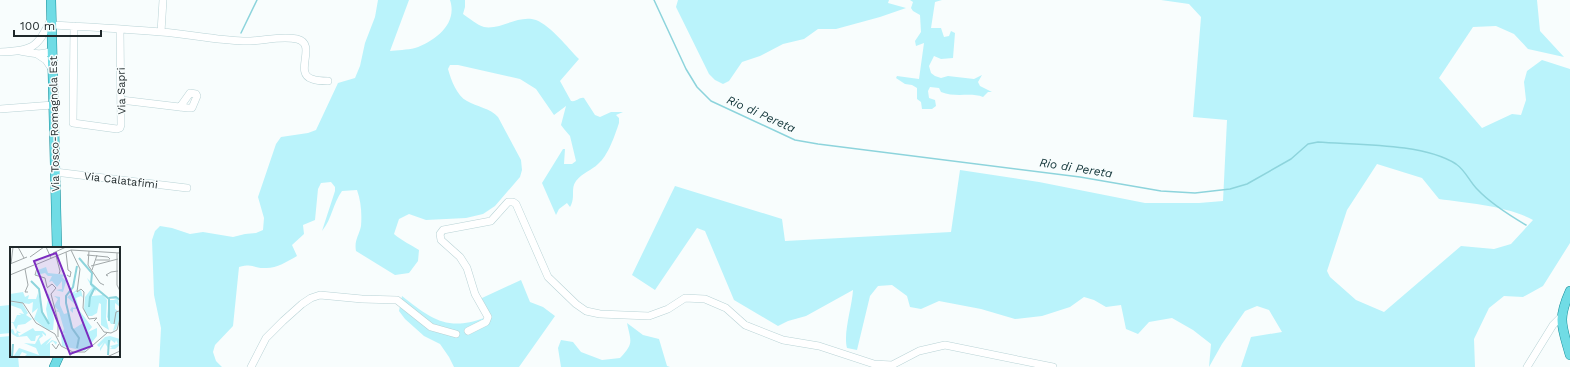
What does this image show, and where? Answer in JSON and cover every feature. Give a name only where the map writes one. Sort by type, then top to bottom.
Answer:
[{"type":"main road","name":"Via Tosco-Romagnola Est","points":[[51,0],[57,247]]},
{"type":"main road","points":[[1570,291],[1563,307],[1561,317],[1562,328],[1570,355]]},
{"type":"main road","points":[[54,367],[58,360]]},
{"type":"street","points":[[161,32],[163,0]]},
{"type":"street","points":[[18,51],[35,45],[43,37],[52,21],[74,26],[161,32],[244,41],[276,37],[290,38],[301,40],[306,44],[307,51],[304,64],[307,75],[311,79],[328,81]]},
{"type":"street","name":"Via Sapri","points":[[74,26],[73,123],[120,128],[120,29]]},
{"type":"street","points":[[35,45],[52,51]]},
{"type":"street","points":[[0,52],[18,51],[37,54],[52,51]]},
{"type":"street","points":[[37,54],[46,60],[52,69]]},
{"type":"street","points":[[121,100],[180,107]]},
{"type":"street","points":[[0,109],[54,105]]},
{"type":"street","name":"Via Calatafimi","points":[[55,172],[187,188]]},
{"type":"street","points":[[468,331],[486,322],[488,317],[476,294],[467,268],[460,256],[441,240],[440,234],[443,230],[491,221],[508,202],[513,202],[516,204],[548,277],[576,304],[586,311],[600,314],[649,316],[668,309],[685,298],[705,299],[726,308],[745,325],[783,340],[819,346],[874,364],[892,365],[919,351],[945,345],[1053,367]]},
{"type":"street","points":[[250,367],[266,338],[282,321],[302,304],[311,298],[320,295],[362,299],[397,300],[431,327],[456,334]]},
{"type":"street","points":[[1527,367],[1547,333],[1561,317]]},
{"type":"shaded area","points":[[378,0],[409,0],[390,51],[415,48],[437,36],[448,24],[451,17],[452,9],[450,0],[465,0],[463,14],[484,27],[497,26],[523,19],[536,20],[542,23],[553,32],[579,59],[560,81],[571,101],[584,98],[595,115],[600,117],[611,112],[623,112],[616,115],[619,118],[619,123],[611,145],[605,156],[596,166],[576,181],[573,187],[573,200],[570,207],[567,203],[559,209],[556,215],[542,183],[563,149],[565,149],[564,164],[572,164],[576,161],[570,136],[561,125],[566,106],[554,115],[536,89],[520,79],[458,65],[450,65],[448,69],[449,73],[460,95],[463,99],[495,114],[498,117],[521,160],[522,170],[520,177],[495,206],[483,214],[466,218],[426,220],[409,214],[399,219],[394,234],[419,250],[418,261],[409,273],[395,275],[356,251],[357,238],[361,226],[360,203],[357,190],[342,191],[322,231],[335,187],[331,182],[321,183],[318,189],[315,220],[303,225],[304,234],[292,245],[297,256],[281,265],[268,268],[248,265],[239,267],[233,326],[215,345],[213,352],[216,361],[222,367],[159,367],[161,328],[154,295],[152,240],[155,231],[160,226],[190,234],[203,232],[233,237],[256,233],[263,230],[264,218],[258,197],[276,144],[281,137],[308,133],[316,130],[338,83],[355,78],[360,66],[365,43],[375,17]]},
{"type":"shaded area","points":[[678,0],[889,0],[888,3],[906,8],[836,29],[818,29],[804,39],[783,44],[760,56],[742,62],[729,81],[723,84],[715,80],[709,74],[676,7]]},
{"type":"shaded area","points":[[910,0],[942,0],[935,2],[931,28],[941,28],[944,37],[949,36],[951,31],[955,33],[953,58],[941,59],[934,56],[929,66],[931,73],[941,78],[948,76],[974,79],[982,75],[978,82],[980,86],[992,92],[988,92],[983,97],[973,95],[952,95],[941,92],[939,88],[930,87],[928,91],[929,98],[935,100],[936,106],[932,109],[922,109],[921,102],[917,99],[917,88],[912,85],[905,84],[896,78],[897,76],[919,79],[924,43],[916,46],[915,41],[921,32],[920,15],[911,8],[913,2]]},
{"type":"shaded area","points":[[1161,0],[1537,0],[1540,31],[1564,57],[1528,49],[1514,34],[1496,26],[1473,27],[1439,78],[1482,128],[1512,114],[1521,115],[1526,100],[1524,82],[1527,71],[1542,60],[1570,69],[1570,243],[1543,286],[1523,297],[1504,296],[1489,308],[1474,339],[1475,367],[1241,367],[1251,337],[1282,332],[1269,310],[1257,306],[1245,311],[1222,344],[1209,367],[1211,344],[1193,330],[1172,318],[1149,322],[1138,334],[1126,329],[1121,305],[1106,307],[1094,300],[1084,297],[1070,307],[1042,316],[1015,319],[981,309],[939,301],[921,309],[910,307],[907,296],[892,285],[878,286],[870,296],[857,350],[847,348],[846,342],[853,290],[806,316],[788,321],[778,326],[734,300],[705,231],[697,228],[655,290],[632,275],[675,186],[782,219],[785,241],[951,232],[960,170],[1039,182],[1145,203],[1199,203],[1223,201],[1227,120],[1193,117],[1201,17],[1189,4]],"holes":[[[1377,164],[1422,178],[1439,199],[1500,208],[1512,211],[1533,220],[1511,244],[1494,249],[1461,246],[1384,312],[1356,300],[1330,277],[1327,271],[1347,210]]]},
{"type":"shaded area","points":[[521,280],[530,302],[543,307],[555,316],[519,367],[454,367],[440,344],[424,336],[405,319],[399,311],[402,296],[421,311],[440,320],[460,324],[471,322],[484,318],[482,298]]},
{"type":"shaded area","points":[[10,305],[10,333],[0,334],[0,306]]},
{"type":"shaded area","points":[[627,323],[643,335],[659,339],[667,366],[670,367],[561,367],[558,348],[561,340],[573,342],[581,352],[602,360],[620,358],[628,349],[630,342],[630,334]]},
{"type":"shaded area","points":[[10,336],[10,357],[18,357],[19,367],[0,367],[0,337]]},
{"type":"waterway","points":[[241,33],[257,0]]},
{"type":"waterway","name":"Rio di Pereta","points":[[654,0],[686,69],[697,87],[711,101],[795,140],[1080,177],[1161,191],[1195,193],[1230,189],[1247,184],[1291,159],[1308,144],[1318,142],[1389,146],[1426,152],[1442,157],[1456,164],[1488,200],[1526,225]]}]
